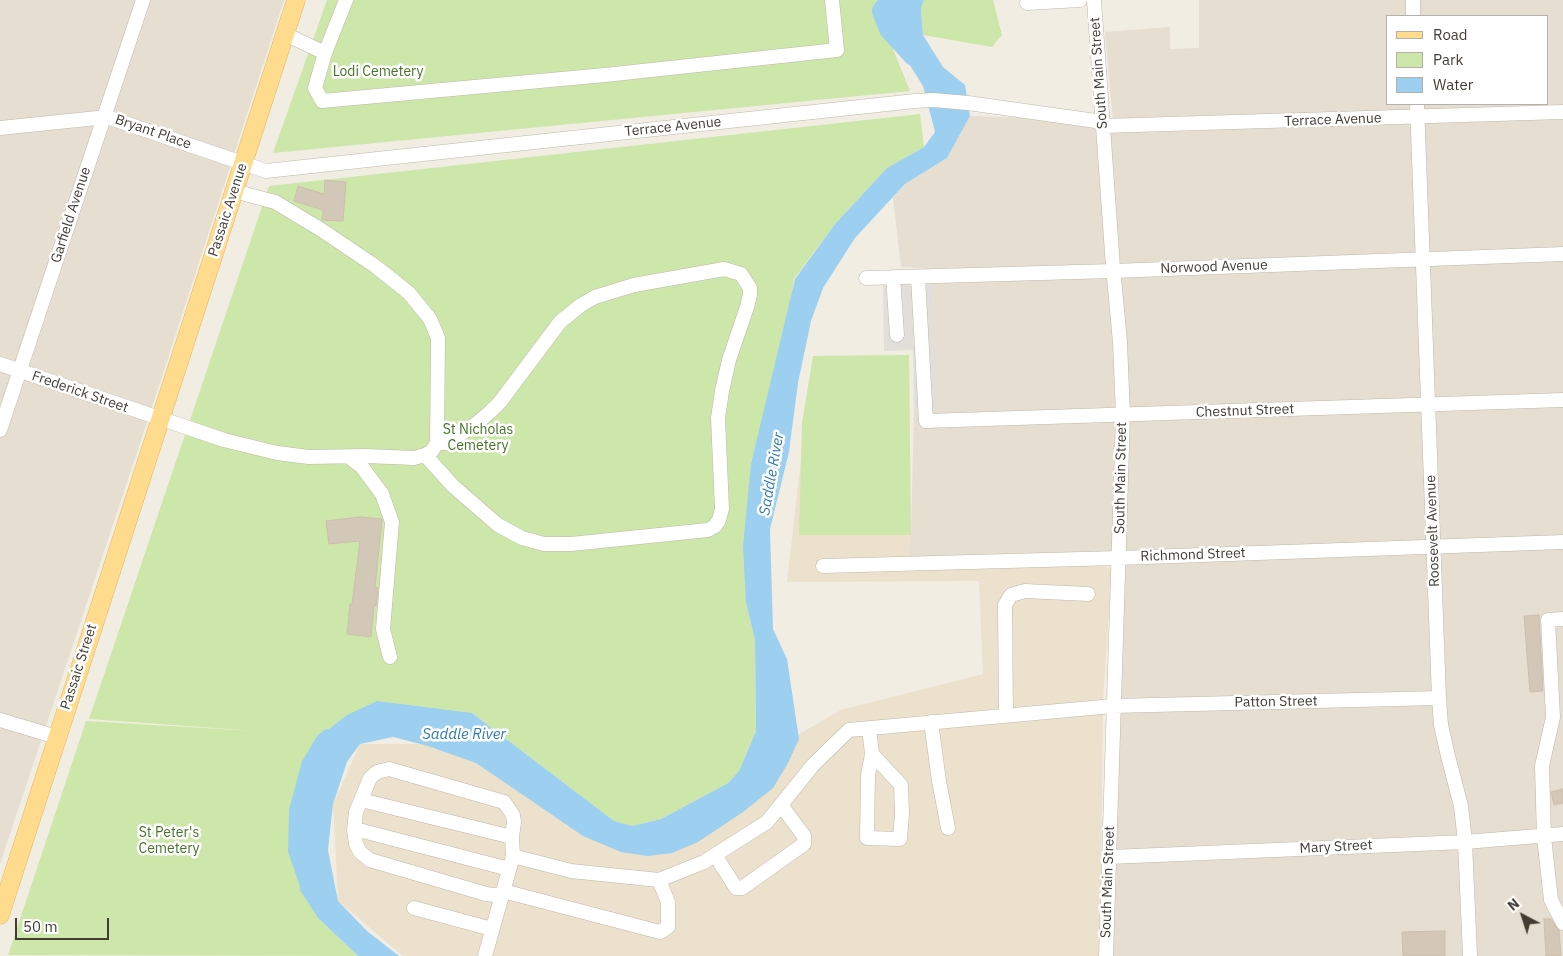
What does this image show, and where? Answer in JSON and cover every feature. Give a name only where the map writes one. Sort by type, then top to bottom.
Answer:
[{"type":"main road","name":"Passaic Avenue","points":[[160,419],[296,0]]},
{"type":"main road","name":"Passaic Street","points":[[0,915],[160,419]]},
{"type":"street","name":"Garfield Avenue","points":[[0,430],[142,0]]},
{"type":"street","points":[[346,0],[325,53],[315,88],[322,101],[604,76],[837,50],[832,0]]},
{"type":"street","points":[[1027,3],[1080,0]]},
{"type":"street","name":"South Main Street","points":[[1094,0],[1120,342],[1123,415],[1106,956]]},
{"type":"street","points":[[1413,0],[1413,15]]},
{"type":"street","points":[[285,34],[325,53]]},
{"type":"street","name":"Terrace Avenue","points":[[243,164],[266,171],[933,100],[968,103],[1103,124],[1417,111],[1563,112]]},
{"type":"street","name":"Roosevelt Avenue","points":[[1417,111],[1438,698],[1441,725],[1461,806],[1465,842],[1470,956]]},
{"type":"street","name":"Bryant Place","points":[[0,128],[107,117],[243,164]]},
{"type":"street","points":[[234,191],[275,202],[328,234],[375,266],[409,293],[430,319],[438,338],[437,443],[425,455],[453,486],[498,525],[522,538],[544,544],[571,544],[708,530],[715,526],[722,509],[718,418],[729,360],[747,307],[750,288],[741,274],[724,269],[634,285],[595,297],[581,305],[560,322],[500,402],[490,412],[476,424],[447,443],[437,443]]},
{"type":"street","name":"Norwood Avenue","points":[[866,278],[1114,271],[1563,254]]},
{"type":"street","points":[[893,277],[897,335]]},
{"type":"street","name":"Chestnut Street","points":[[918,277],[926,421],[1563,400]]},
{"type":"street","name":"Frederick Street","points":[[0,364],[224,440],[277,453],[309,458],[414,458],[425,455]]},
{"type":"street","points":[[349,457],[362,467],[382,494],[392,522],[383,629],[390,657]]},
{"type":"street","name":"Richmond Street","points":[[824,566],[1119,558],[1563,542]]},
{"type":"street","points":[[1006,716],[1005,605],[1012,595],[1024,591],[1088,594]]},
{"type":"street","points":[[1563,619],[1548,620],[1558,716],[1542,766],[1544,836],[1551,900],[1563,923]]},
{"type":"street","name":"Patton Street","points":[[659,880],[704,862],[767,822],[813,765],[849,730],[1113,706],[1438,698]]},
{"type":"street","points":[[0,720],[56,737]]},
{"type":"street","points":[[931,722],[948,828]]},
{"type":"street","points":[[869,728],[872,754],[868,775],[867,838],[900,840],[902,814],[900,785],[872,754]]},
{"type":"street","points":[[354,829],[511,862],[571,871],[659,880],[668,902],[668,927],[660,932],[502,894],[486,894],[370,860],[360,852],[356,844],[354,829],[356,812],[370,778],[377,772],[389,769],[504,802],[513,815],[511,862],[502,894],[492,929],[485,956]]},
{"type":"street","points":[[361,800],[512,837]]},
{"type":"street","points":[[715,855],[736,888],[742,888],[804,844],[804,836],[781,806]]},
{"type":"street","name":"Mary Street","points":[[1110,858],[1465,842],[1563,834]]},
{"type":"street","points":[[414,908],[492,929]]},
{"type":"shaded area","points":[[0,0],[284,0],[153,404],[0,864]]},
{"type":"shaded area","points":[[1199,0],[1563,0],[1563,956],[1107,956],[1118,556],[907,564],[911,535],[914,411],[936,410],[933,282],[930,269],[901,267],[893,198],[905,184],[947,158],[970,116],[1113,121],[1105,32],[1170,27],[1170,49],[1199,48]]},
{"type":"shaded area","points":[[933,282],[937,410],[914,411],[913,350],[884,351],[883,284]]},
{"type":"shaded area","points":[[909,355],[911,535],[907,563],[1013,551],[1112,568],[1103,699],[1100,956],[403,956],[338,901],[333,804],[360,744],[449,744],[555,817],[706,830],[791,739],[841,710],[983,674],[979,581],[787,582],[813,356]]},
{"type":"green space","name":"Lodi Cemetery","points":[[327,0],[880,0],[878,12],[910,91],[273,153]]},
{"type":"green space","points":[[924,0],[993,0],[1002,35],[992,47],[923,35],[921,8]]},
{"type":"green space","name":"St Nicholas Cemetery","points":[[920,114],[924,147],[887,168],[835,224],[794,279],[746,603],[755,640],[756,731],[739,771],[728,783],[661,819],[632,826],[614,821],[472,713],[321,735],[318,918],[358,956],[8,955],[86,721],[256,731],[89,719],[269,186]]},
{"type":"green space","points":[[909,355],[911,535],[799,535],[802,423],[813,356]]},
{"type":"water","name":"Saddle River","points":[[893,0],[924,0],[921,8],[923,35],[943,67],[965,85],[970,116],[947,158],[905,184],[855,238],[823,288],[811,321],[798,383],[789,452],[770,529],[773,629],[787,659],[799,739],[788,763],[773,788],[743,812],[698,842],[672,853],[648,856],[621,852],[583,836],[476,763],[428,746],[393,737],[360,744],[347,762],[333,804],[328,850],[338,901],[367,931],[399,956],[358,956],[318,918],[300,890],[299,811],[321,735],[347,715],[377,701],[472,713],[614,821],[632,826],[661,819],[728,783],[739,771],[756,731],[755,640],[746,603],[743,546],[751,464],[795,279],[835,224],[887,168],[924,147],[935,132],[923,86],[906,59],[892,30],[891,5]]},
{"type":"building","points":[[325,180],[346,182],[343,221],[322,220],[323,210],[294,201],[298,186],[324,194]]},
{"type":"building","points":[[360,517],[382,519],[375,587],[378,588],[371,637],[347,634],[360,541],[329,544],[326,521]]},
{"type":"building","points":[[1539,615],[1543,691],[1530,692],[1524,616]]},
{"type":"building","points":[[1563,789],[1563,803],[1554,805],[1551,792]]},
{"type":"building","points":[[1544,919],[1551,919],[1559,931],[1561,956],[1546,956]]},
{"type":"building","points":[[1445,931],[1445,956],[1403,956],[1402,932]]},
{"type":"waterway","name":"Saddle River","points":[[892,0],[883,11],[890,29],[914,55]]},
{"type":"waterway","name":"Saddle River","points":[[309,879],[299,850],[300,811],[312,766],[329,740]]},
{"type":"park label","name":"St Peter's Cemetery","points":[[169,842]]}]
